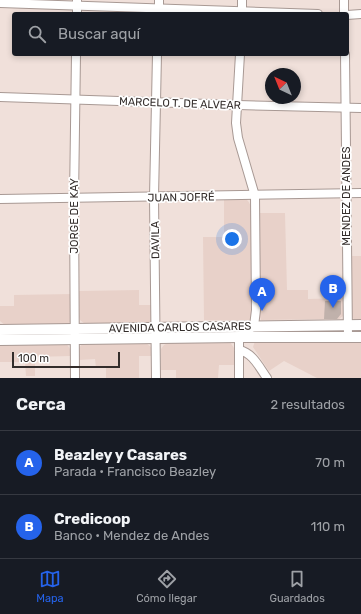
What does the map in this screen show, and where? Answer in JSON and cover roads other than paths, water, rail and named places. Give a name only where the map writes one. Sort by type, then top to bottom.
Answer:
[{"type":"main road","name":"AVENIDA CARLOS CASARES","points":[[0,340],[156,327],[361,325]]},
{"type":"main road","name":"AVENIDA CARLOS CASARES","points":[[0,330],[156,338],[361,337]]},
{"type":"street","points":[[0,3],[159,12],[159,0]]},
{"type":"street","points":[[242,0],[242,12]]},
{"type":"street","points":[[344,0],[344,12]]},
{"type":"street","points":[[349,15],[361,14]]},
{"type":"street","name":"JORGE DE KAY","points":[[75,378],[74,99],[76,56]]},
{"type":"street","name":"DAVILA","points":[[156,378],[154,197],[157,56]]},
{"type":"street","points":[[239,378],[239,337],[254,326],[256,310],[255,196],[237,131],[240,56]]},
{"type":"street","name":"MENDEZ DE ANDES","points":[[345,56],[348,337]]},
{"type":"street","name":"MARCELO T. DE ALVEAR","points":[[0,97],[361,108]]},
{"type":"street","name":"JUAN JOFRÉ","points":[[0,199],[255,196],[361,193]]},
{"type":"street","points":[[239,350],[246,352],[253,358],[266,378]]},
{"type":"place","name":"Credicoop","points":[[333,308]]},
{"type":"place","name":"Beazley y Casares","points":[[262,311]]}]
